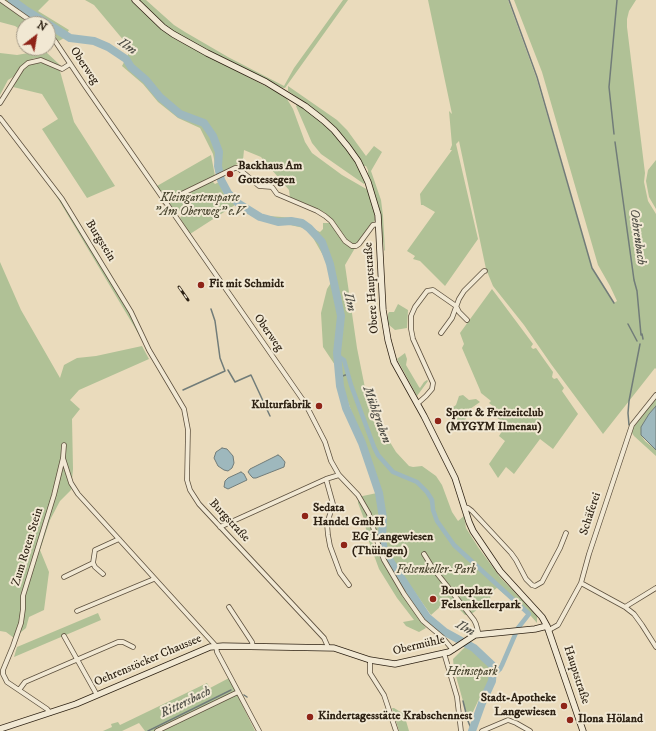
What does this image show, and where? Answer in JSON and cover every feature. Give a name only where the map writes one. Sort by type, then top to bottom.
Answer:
[{"type":"main road","name":"Obere Hauptstraße","points":[[135,0],[159,24],[173,34],[284,92],[305,106],[324,120],[342,138],[358,161],[368,182],[378,215],[383,310],[388,340],[395,366],[417,404],[455,478],[470,527],[504,576],[542,617],[548,628]]},
{"type":"main road","name":"Obermühle","points":[[385,663],[395,664],[444,653],[453,650],[470,638],[479,635],[548,628]]},
{"type":"main road","name":"Hauptstraße","points":[[548,628],[583,731]]},
{"type":"main road","name":"Oehrenstöcker Chaussee","points":[[0,729],[50,713],[210,647],[328,647],[338,648],[370,660],[385,663]]},
{"type":"street","points":[[1,0],[24,16]]},
{"type":"street","name":"Oberweg","points":[[56,43],[305,403],[325,442],[331,461],[339,475],[364,503],[369,514],[378,547],[404,594],[423,621],[442,637],[453,650]]},
{"type":"street","points":[[0,103],[22,68],[28,63],[41,60],[62,69],[70,64]]},
{"type":"street","name":"Burgstein","points":[[0,118],[62,199],[131,312],[169,383]]},
{"type":"street","points":[[165,202],[224,173],[238,168],[259,186],[272,187],[277,194],[320,213],[331,221],[343,238],[352,246],[359,244],[373,225],[379,224]]},
{"type":"street","points":[[441,332],[452,318],[456,306],[464,291],[485,271]]},
{"type":"street","points":[[417,404],[432,389],[433,383],[413,339],[411,323],[413,311],[425,293],[429,290],[436,292],[456,306],[459,312],[467,320]]},
{"type":"street","name":"Burgstraße","points":[[169,383],[184,409],[186,416],[188,430],[188,485],[200,504],[324,638],[328,647]]},
{"type":"street","name":"Schäferei","points":[[548,628],[558,624],[581,583],[588,554],[632,425],[656,395]]},
{"type":"street","name":"Zum Roten Stein","points":[[50,713],[46,708],[7,682],[3,674],[3,670],[21,623],[23,596],[54,495],[63,458],[64,445]]},
{"type":"street","name":"Zum Roten Stein","points":[[63,458],[74,489],[216,646]]},
{"type":"street","points":[[220,527],[326,479],[339,475]]},
{"type":"street","points":[[326,479],[333,504],[327,524],[330,546],[340,573],[349,585]]},
{"type":"street","points":[[464,507],[472,511],[511,553],[526,579],[535,586],[542,582],[560,548],[566,533]]},
{"type":"street","points":[[103,574],[95,567],[93,563],[95,550],[119,539]]},
{"type":"street","points":[[424,554],[432,567],[474,620],[479,635]]},
{"type":"street","points":[[64,577],[93,563]]},
{"type":"street","points":[[77,611],[154,579]]},
{"type":"street","points":[[581,583],[634,614],[656,647]]},
{"type":"street","points":[[625,608],[656,588]]},
{"type":"street","points":[[229,607],[252,642],[253,647]]},
{"type":"street","points":[[64,636],[97,694]]},
{"type":"street","points":[[19,690],[24,682],[118,642],[124,642],[133,647]]},
{"type":"street","points":[[216,646],[217,652],[259,731]]},
{"type":"street","points":[[444,653],[458,705],[461,731]]},
{"type":"street","points":[[370,660],[370,673],[384,695],[396,731]]},
{"type":"street","points":[[157,731],[238,692]]},
{"type":"street","points":[[484,730],[508,720],[530,731]]},
{"type":"green space","points":[[4,0],[49,0],[38,11],[46,16],[27,16]]},
{"type":"green space","points":[[85,0],[131,0],[165,32],[175,39],[281,94],[287,99],[293,109],[305,142],[312,153],[342,175],[368,190],[375,220],[360,241],[356,244],[352,244],[343,236],[324,212],[290,198],[289,190],[261,157],[244,150],[243,160],[228,170],[217,174],[213,154],[200,128],[178,118],[158,102],[143,84],[122,66],[130,48],[94,5]]},
{"type":"green space","points":[[139,0],[146,0],[174,25],[185,32],[228,57],[284,86],[294,68],[343,0],[348,0],[285,88],[283,88],[181,36],[163,24]]},
{"type":"green space","points":[[428,0],[508,0],[536,77],[592,268],[614,303],[617,301],[598,265],[542,72],[514,0],[636,0],[629,11],[627,27],[645,173],[644,182],[648,201],[656,214],[656,369],[655,368],[603,434],[524,325],[493,286],[486,269],[459,141],[456,144],[478,239],[445,286],[420,261],[413,259],[415,256],[407,251],[435,212],[421,205],[420,194],[452,150],[450,150],[452,145],[449,111],[452,114]]},
{"type":"green space","points":[[0,2],[20,16],[16,16],[16,27],[0,22]]},
{"type":"green space","points":[[56,22],[69,30],[64,38],[59,41],[56,38]]},
{"type":"green space","points":[[0,53],[16,56],[50,56],[60,65],[58,66],[42,58],[35,58],[27,61],[13,77],[8,80],[0,95]]},
{"type":"green space","points":[[36,61],[44,62],[60,71],[74,122],[115,186],[87,198],[42,129],[58,119],[42,94],[13,87],[25,67]]},
{"type":"green space","points":[[288,86],[337,120],[347,130],[366,156],[374,146],[382,152],[371,171],[381,200],[385,251],[379,207],[366,166],[363,166],[349,143],[335,127],[307,104],[288,91]]},
{"type":"green space","points":[[298,104],[311,113],[330,130],[349,151],[366,182],[364,184],[321,154],[312,143],[296,106]]},
{"type":"green space","points":[[211,155],[215,176],[169,198],[164,197],[157,186]]},
{"type":"green space","points":[[656,160],[656,209],[649,197],[646,181],[648,170]]},
{"type":"green space","name":"Kleingartensparte \"Am Oberweg\" e.V.","points":[[212,181],[215,184],[219,182],[223,192],[235,205],[190,234],[180,218],[183,214],[181,210],[176,212],[168,203]]},
{"type":"green space","points":[[54,192],[63,202],[86,243],[113,284],[141,338]]},
{"type":"green space","name":"Felsenkeller-Park","points":[[269,216],[294,218],[320,232],[323,229],[323,223],[331,223],[344,240],[355,248],[345,265],[357,348],[367,398],[377,421],[396,452],[409,466],[422,466],[436,476],[442,485],[452,512],[458,521],[464,516],[466,528],[478,547],[500,577],[537,616],[537,623],[524,608],[522,609],[497,588],[491,592],[490,600],[470,615],[465,615],[449,599],[431,615],[392,560],[378,536],[372,542],[383,563],[410,606],[426,628],[419,632],[406,626],[403,622],[414,620],[397,598],[379,569],[368,539],[364,519],[358,503],[358,497],[377,493],[365,450],[335,365],[323,347],[321,313],[327,289],[332,281],[328,264],[308,229],[277,222]]},
{"type":"green space","points":[[0,262],[21,310],[60,378],[64,365],[77,358],[96,356],[142,346],[149,359],[79,390],[70,400],[80,409],[72,419],[73,469],[71,490],[60,501],[50,520],[40,550],[49,572],[44,610],[29,617],[26,628],[14,638],[6,632],[0,631]]},
{"type":"green space","points":[[492,289],[533,344],[531,347],[533,349],[536,348],[553,372],[552,377],[554,379],[557,378],[564,388],[562,391],[578,414],[553,449],[540,439],[514,474],[506,467],[498,478],[489,464],[505,441],[499,436],[504,428],[498,424],[500,420],[493,415],[498,410],[489,403],[491,401],[481,393],[462,348],[464,344],[460,333]]},
{"type":"green space","points":[[398,304],[408,310],[407,328],[395,330],[388,324],[388,314],[389,312],[394,312]]},
{"type":"green space","points":[[405,353],[407,359],[406,365],[419,387],[420,388],[427,380],[428,381],[417,396],[397,359]]},
{"type":"green space","points":[[463,395],[469,400],[476,399],[480,402],[470,409],[463,425],[459,425],[449,410],[456,405],[459,396]]},
{"type":"green space","points":[[656,398],[656,406],[649,414],[641,435],[645,441],[656,450],[656,456],[632,433],[633,428]]},
{"type":"green space","points":[[98,613],[101,620],[14,657],[17,647]]},
{"type":"green space","name":"Heinsepark","points":[[466,646],[483,657],[489,664],[491,670],[489,684],[468,719],[454,669],[453,659]]},
{"type":"green space","points":[[229,678],[255,731],[145,731],[139,723],[122,731],[103,731],[112,727],[111,724],[118,722],[120,725],[207,683],[210,688]]},
{"type":"green space","points":[[392,708],[404,714],[409,731],[399,731]]},
{"type":"water","points":[[656,406],[656,450],[641,435],[641,427]]},
{"type":"water","points":[[222,448],[227,449],[233,456],[234,463],[232,468],[228,471],[218,466],[214,458],[216,452]]},
{"type":"water","points":[[278,455],[285,462],[284,467],[256,478],[253,478],[248,472],[250,469]]},
{"type":"water","points":[[241,472],[247,480],[228,489],[224,487],[225,481],[228,478]]},
{"type":"waterway","name":"Ilm","points":[[12,0],[70,38],[94,41],[108,47],[126,59],[131,67],[146,80],[160,97],[180,114],[204,123],[213,136],[219,152],[218,166],[221,180],[228,193],[239,204],[260,217],[278,222],[291,221],[302,223],[322,242],[330,264],[341,316],[337,353],[340,386],[346,408],[362,443],[379,493],[383,518],[382,539],[384,550],[427,617],[445,632],[474,648],[492,665],[492,681],[472,731]]},
{"type":"waterway","points":[[509,0],[537,77],[592,268],[614,303]]},
{"type":"waterway","name":"Oehrenbach","points":[[614,134],[609,87],[617,0]]},
{"type":"waterway","name":"Oehrenbach","points":[[615,142],[634,280],[637,291],[641,335]]},
{"type":"waterway","points":[[211,309],[215,321],[220,358],[225,371]]},
{"type":"waterway","points":[[628,324],[637,341]]},
{"type":"waterway","name":"Oehrenbach","points":[[642,334],[643,339]]},
{"type":"waterway","name":"Oehrenbach","points":[[629,425],[629,401],[640,344]]},
{"type":"waterway","name":"Mühlgraben","points":[[338,356],[344,360],[351,385],[378,455],[393,472],[417,482],[427,492],[432,500],[433,510],[437,521],[454,545],[529,614],[518,628],[500,669],[493,675]]},
{"type":"waterway","points":[[228,370],[235,382],[251,375],[270,416]]},
{"type":"waterway","points":[[183,390],[225,371]]},
{"type":"waterway","points":[[340,377],[348,374]]},
{"type":"waterway","name":"Rittersbach","points":[[148,731],[231,690]]},
{"type":"waterway","name":"Rittersbach","points":[[463,701],[472,731]]},
{"type":"railway","points":[[179,287],[188,300]]},
{"type":"place","name":"Backhaus Am Gottessegen","points":[[230,174]]},
{"type":"place","name":"Fit mit Schmidt","points":[[201,285]]},
{"type":"place","name":"Kulturfabrik","points":[[319,406]]},
{"type":"place","name":"Sport & Freizeitclub (MYGYM Ilmenau)","points":[[438,421]]},
{"type":"place","name":"Sedata Handel GmbH","points":[[305,516]]},
{"type":"place","name":"EG Langewiesen (Thüingen)","points":[[344,545]]},
{"type":"place","name":"Bouleplatz Felsenkellerpark","points":[[433,599]]},
{"type":"place","name":"Stadt-Apotheke Langewiesen","points":[[564,706]]},
{"type":"place","name":"Kindertagesstätte Krabschennest","points":[[310,717]]},
{"type":"place","name":"Ilona Höland","points":[[570,720]]}]
